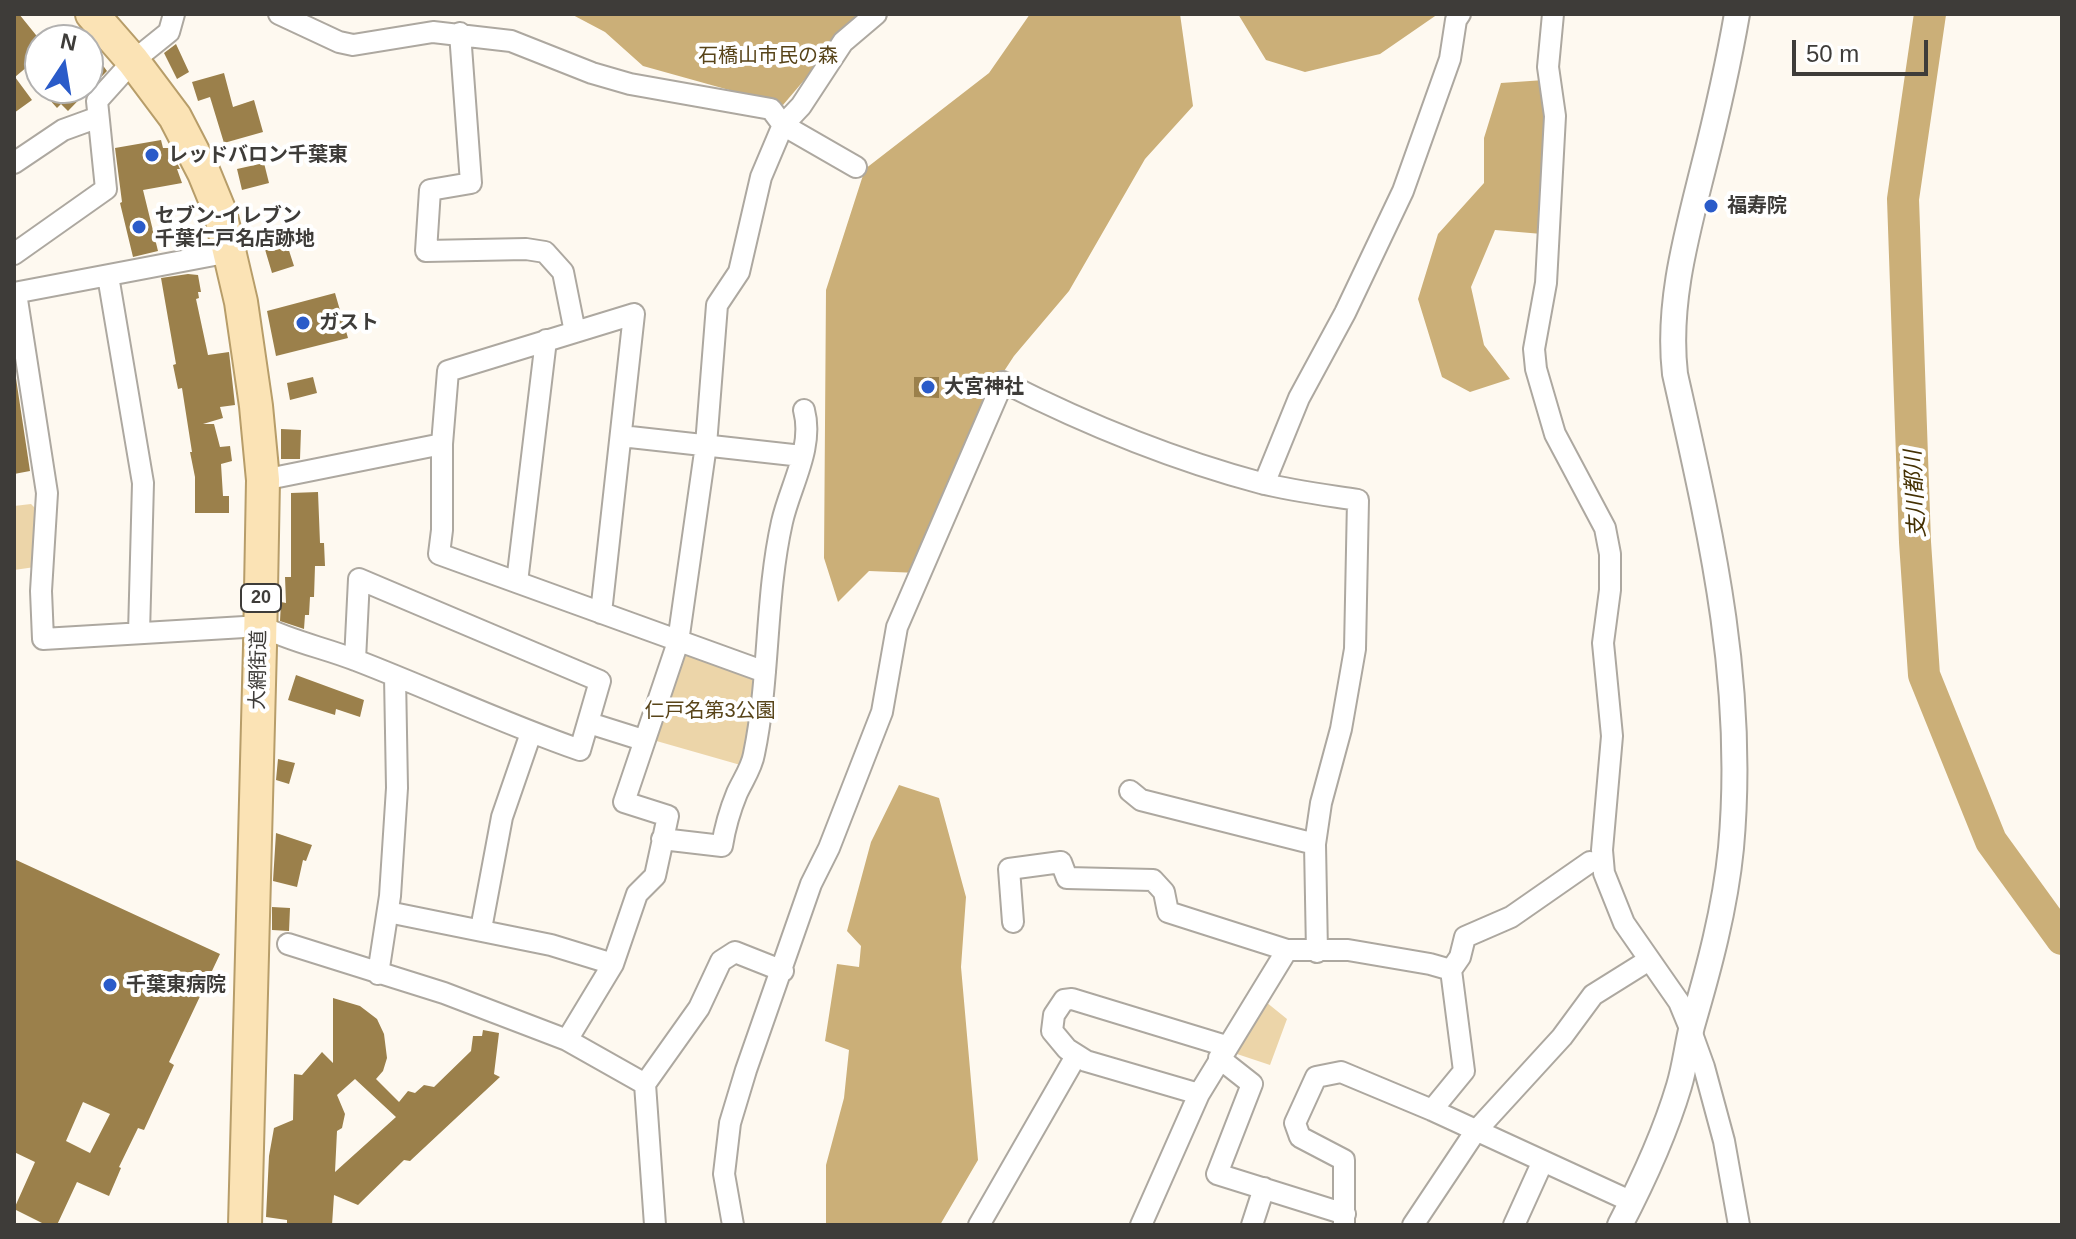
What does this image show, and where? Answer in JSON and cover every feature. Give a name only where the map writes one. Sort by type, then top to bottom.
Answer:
[{"type":"main road","name":"大網街道","points":[[92,14],[133,61],[191,143],[220,212],[241,302],[250,361],[263,480],[245,1225]]},
{"type":"street","points":[[14,254],[106,189],[96,118],[97,101],[133,61],[169,32],[174,14]]},
{"type":"street","points":[[279,14],[339,42],[353,45],[433,32],[511,41],[592,73],[630,84],[771,109],[783,125],[856,167]]},
{"type":"street","points":[[567,1040],[613,964],[637,894],[655,876],[668,816],[624,802],[678,642],[706,445],[717,305],[739,272],[761,177],[783,125],[801,106],[843,42],[876,14]]},
{"type":"street","points":[[1264,484],[1299,398],[1345,313],[1403,191],[1450,59],[1456,20],[1460,14]]},
{"type":"street","points":[[1553,14],[1548,67],[1555,116],[1546,283],[1534,349],[1536,369],[1555,434],[1605,528],[1610,554],[1610,590],[1603,643],[1612,736],[1602,850],[1604,873],[1624,923],[1679,1002],[1691,1031],[1724,1141],[1739,1225]]},
{"type":"street","points":[[1620,1225],[1668,1121],[1680,1083],[1724,900],[1731,850],[1734,704],[1720,583],[1671,345],[1685,239],[1726,77],[1737,14]]},
{"type":"street","points":[[460,33],[471,183],[430,190],[426,251],[526,249],[545,252],[563,272],[575,332]]},
{"type":"street","points":[[14,163],[63,130],[96,118]]},
{"type":"street","points":[[230,252],[15,293],[47,493],[41,591],[43,639],[261,626],[580,750],[600,681],[359,579],[355,660]]},
{"type":"street","points":[[108,276],[143,483],[139,633]]},
{"type":"street","points":[[601,613],[634,314],[448,371],[442,444],[439,554],[678,642],[765,672]]},
{"type":"street","points":[[517,582],[546,340]]},
{"type":"street","points":[[733,1225],[724,1174],[730,1123],[752,1054],[811,884],[829,848],[882,712],[897,627],[1003,382],[1099,429],[1193,463],[1264,484],[1358,500],[1355,649],[1315,844],[1317,952]]},
{"type":"street","points":[[662,839],[722,846],[725,825],[754,757],[771,621],[772,574],[782,519],[808,427],[804,410]]},
{"type":"street","points":[[621,436],[802,456]]},
{"type":"street","points":[[263,480],[442,444]]},
{"type":"street","points":[[378,974],[388,912],[397,788],[395,676]]},
{"type":"street","points":[[589,723],[643,740]]},
{"type":"street","points":[[481,929],[502,817],[531,733]]},
{"type":"street","points":[[1130,791],[1141,800],[1315,844]]},
{"type":"street","points":[[1013,922],[1009,869],[1061,862],[1067,878],[1153,880],[1164,892],[1168,912],[1287,950],[1348,950],[1451,970]]},
{"type":"street","points":[[1432,1110],[1464,1071],[1451,970],[1460,957],[1465,937],[1511,917],[1590,862]]},
{"type":"street","points":[[388,912],[551,945],[613,964]]},
{"type":"street","points":[[288,944],[444,993],[567,1040],[645,1084]]},
{"type":"street","points":[[1141,1225],[1199,1094],[1287,950]]},
{"type":"street","points":[[655,1225],[645,1084],[699,1008],[721,961],[735,952],[783,971]]},
{"type":"street","points":[[1413,1225],[1475,1132],[1562,1037],[1593,995],[1649,960]]},
{"type":"street","points":[[1199,1094],[1076,1056],[1052,1031],[1054,1015],[1064,1000],[1072,999],[1222,1052],[1252,1084],[1217,1174],[1264,1188],[1344,1220],[1344,1160],[1300,1137],[1295,1123],[1316,1077],[1341,1072],[1630,1201]]},
{"type":"street","points":[[979,1225],[1076,1056]]},
{"type":"street","points":[[1514,1225],[1543,1161]]},
{"type":"street","points":[[1252,1225],[1264,1188]]},
{"type":"green space","points":[[31,504],[36,509],[35,567],[14,570],[14,506]]},
{"type":"green space","name":"仁戸名第3公園","points":[[684,654],[755,679],[744,766],[653,740]]},
{"type":"green space","points":[[1266,1002],[1287,1019],[1270,1065],[1231,1052]]},
{"type":"shaded area","name":"石橋山市民の森","points":[[571,14],[869,14],[834,45],[783,105],[643,66],[605,32]]},
{"type":"shaded area","points":[[1030,14],[1180,14],[1193,106],[1145,159],[1069,291],[1014,356],[991,391],[919,573],[869,571],[838,602],[824,558],[826,290],[865,169],[989,73]]},
{"type":"shaded area","points":[[1238,14],[1438,14],[1380,54],[1305,72],[1266,60]]},
{"type":"shaded area","points":[[1559,79],[1542,234],[1495,230],[1471,287],[1484,345],[1510,379],[1470,392],[1442,377],[1418,299],[1438,234],[1484,183],[1484,138],[1501,83]]},
{"type":"shaded area","points":[[899,785],[939,798],[966,897],[961,967],[978,1160],[940,1225],[826,1225],[826,1165],[844,1098],[849,1050],[825,1041],[837,964],[859,967],[861,946],[847,931],[871,842]]},
{"type":"building","points":[[14,14],[19,14],[27,24],[24,24],[24,69],[15,77],[24,89],[24,104],[26,104],[14,113]]},
{"type":"building","points":[[176,44],[189,72],[177,79],[164,53]]},
{"type":"building","points":[[224,73],[233,107],[254,100],[263,132],[224,143],[210,97],[198,101],[192,82]]},
{"type":"building","points":[[61,104],[75,104],[68,111]]},
{"type":"building","points":[[161,140],[163,148],[170,148],[180,169],[177,169],[182,183],[143,190],[158,251],[133,257],[120,203],[115,148]]},
{"type":"building","points":[[264,163],[269,183],[242,190],[237,169]]},
{"type":"building","points":[[282,229],[294,266],[272,273],[261,236]]},
{"type":"building","points":[[198,275],[201,292],[198,292],[199,298],[196,299],[208,355],[229,352],[235,405],[220,407],[223,418],[203,424],[214,424],[220,447],[230,446],[232,461],[221,464],[223,496],[229,496],[229,513],[195,513],[192,452],[182,388],[178,389],[173,365],[176,364],[161,278]]},
{"type":"building","points":[[335,293],[348,338],[276,356],[267,311]]},
{"type":"building","points":[[14,365],[30,471],[14,474]]},
{"type":"building","points":[[313,377],[317,393],[290,400],[287,383]]},
{"type":"building","points":[[914,377],[939,377],[939,398],[914,397]]},
{"type":"building","points":[[281,429],[301,430],[300,459],[281,459]]},
{"type":"building","points":[[318,492],[320,543],[324,543],[325,566],[315,566],[314,597],[310,597],[304,629],[280,621],[281,602],[286,603],[285,577],[291,577],[291,493]]},
{"type":"building","points":[[296,675],[364,700],[360,717],[336,709],[335,715],[288,700]]},
{"type":"building","points":[[278,759],[295,763],[289,784],[276,780]]},
{"type":"building","points":[[276,833],[312,845],[306,861],[303,860],[297,887],[273,881]]},
{"type":"building","name":"千葉東病院","points":[[14,859],[220,954],[169,1062],[174,1065],[144,1130],[138,1128],[109,1196],[77,1182],[57,1225],[46,1225],[14,1209],[35,1162],[14,1152]],"holes":[[[83,1102],[110,1114],[90,1153],[66,1141]]]},
{"type":"building","points":[[272,907],[290,908],[289,931],[272,930]]},
{"type":"building","points":[[333,998],[360,1006],[377,1019],[384,1034],[387,1058],[383,1071],[376,1079],[399,1102],[408,1091],[415,1093],[424,1085],[434,1087],[471,1051],[473,1036],[482,1036],[483,1030],[499,1033],[494,1074],[500,1077],[410,1161],[404,1160],[358,1205],[334,1195],[332,1225],[287,1225],[287,1220],[266,1217],[269,1156],[274,1128],[293,1120],[294,1074],[302,1075],[322,1052],[333,1063]],"holes":[[[355,1079],[396,1117],[335,1172],[337,1131],[342,1128],[345,1114],[337,1095]]]},
{"type":"waterway","name":"支川都川","points":[[1930,14],[1903,199],[1915,542],[1924,675],[1991,841],[2062,939]]},
{"type":"place","name":"レッドバロン千葉東","points":[[152,155]]},
{"type":"place","name":"福寿院","points":[[1711,206]]},
{"type":"place","name":"セブン-イレブン 千葉仁戸名店跡地","points":[[139,227]]},
{"type":"place","name":"ガスト","points":[[303,323]]},
{"type":"place","name":"大宮神社","points":[[928,387]]},
{"type":"place","name":"千葉東病院","points":[[110,985]]}]
